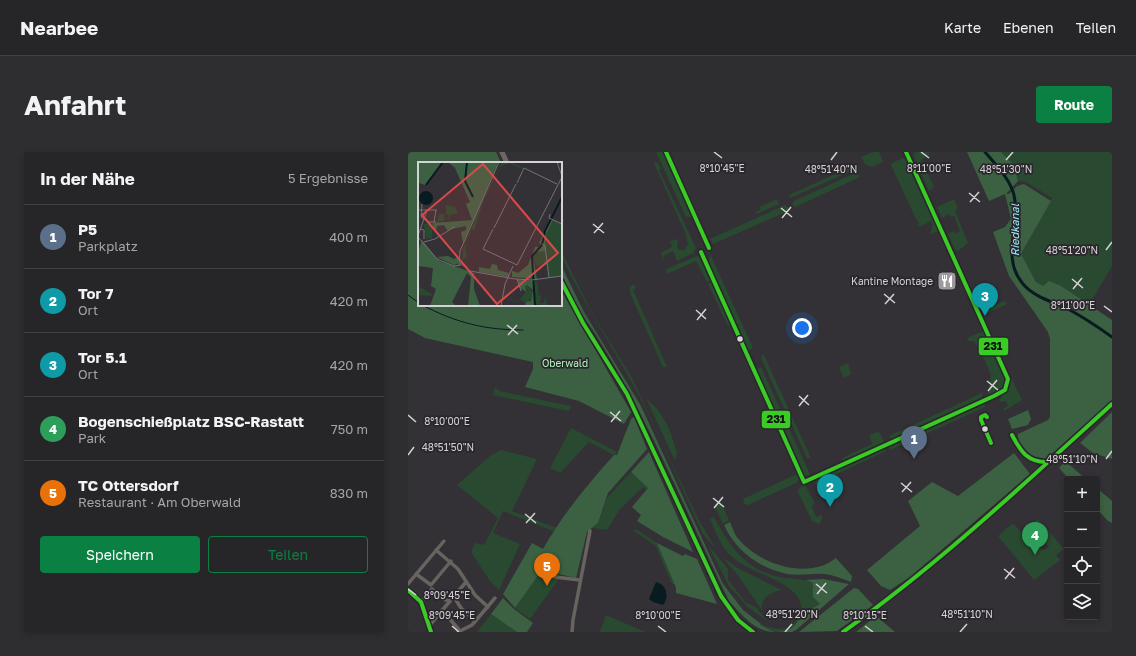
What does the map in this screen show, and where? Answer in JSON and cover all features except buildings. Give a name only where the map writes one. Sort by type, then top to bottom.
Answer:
[{"type":"street","points":[[502,152],[507,162]]},
{"type":"street","points":[[562,283],[583,323],[627,394],[721,596],[738,620],[754,632]]},
{"type":"street","points":[[843,632],[879,606],[983,521],[1112,404]]},
{"type":"street","points":[[572,632],[580,580],[590,531]]},
{"type":"street","points":[[408,584],[444,541]]},
{"type":"street","points":[[436,550],[451,561],[475,595],[488,607]]},
{"type":"street","points":[[431,585],[451,561]]},
{"type":"street","points":[[416,574],[431,585],[432,589],[443,599],[450,601]]},
{"type":"street","points":[[556,576],[580,580]]},
{"type":"street","points":[[429,626],[466,582]]},
{"type":"street","points":[[421,602],[432,589]]},
{"type":"street","points":[[408,590],[421,602],[431,632]]},
{"type":"street","points":[[454,597],[461,608],[475,621]]},
{"type":"street","points":[[442,610],[459,632],[469,627],[495,598]]},
{"type":"green space","name":"Oberwald","points":[[408,152],[496,152],[501,162],[418,162],[418,306],[562,306],[562,292],[631,412],[624,424],[579,401],[525,387],[533,369],[533,362],[425,338],[408,329]]},
{"type":"green space","points":[[656,152],[664,152],[692,215],[691,217],[686,217]]},
{"type":"green space","points":[[873,152],[879,152],[883,162],[872,167],[865,164],[861,157]]},
{"type":"green space","points":[[917,152],[929,152],[930,154],[921,160],[922,163],[918,165],[913,154]]},
{"type":"green space","points":[[967,152],[1001,152],[1013,164],[1018,181],[1006,194],[1009,194],[1017,186],[1024,184],[1051,201],[1021,254],[1036,282],[1043,286],[1049,281],[1061,286],[1112,320],[1112,401],[1046,459],[1040,461],[1039,457],[1033,458],[1023,447],[1019,441],[1018,434],[1048,420],[1050,417],[1050,339],[1048,332],[1009,276],[993,232],[1005,227],[1011,219],[1005,194],[989,201]]},
{"type":"green space","points":[[1001,152],[1112,152],[1112,266],[1089,305],[1061,286],[1043,286],[1036,282],[1021,255],[1052,198],[1026,182],[1018,181],[1012,165]]},
{"type":"green space","points":[[903,158],[905,159],[938,231],[931,234],[931,227],[933,226],[931,221],[919,227],[919,223],[891,165],[892,163]]},
{"type":"green space","points":[[653,161],[658,163],[661,169],[659,170],[696,248],[693,253],[677,261],[673,251],[663,256],[664,259],[662,259],[661,253],[672,247],[670,241],[678,239],[677,247],[679,250],[685,250],[688,244],[685,232]]},
{"type":"green space","points":[[858,164],[858,168],[790,198],[789,195]]},
{"type":"green space","points":[[925,168],[934,187],[929,191],[920,171]]},
{"type":"green space","points":[[857,172],[860,177],[795,207],[792,204],[794,201]]},
{"type":"green space","points":[[777,199],[779,204],[756,214],[755,212],[761,210],[759,207]]},
{"type":"green space","points":[[954,199],[958,208],[955,211],[968,243],[958,251],[955,249],[948,234],[954,231],[955,234],[960,231],[954,216],[951,217],[949,214],[942,218],[937,207]]},
{"type":"green space","points":[[785,205],[788,207],[788,211],[713,244],[710,239]]},
{"type":"green space","points":[[562,253],[592,313],[631,376],[698,519],[716,549],[703,534],[637,392],[576,285],[562,257]]},
{"type":"green space","points":[[710,254],[753,348],[747,351],[709,265]]},
{"type":"green space","points":[[697,256],[700,258],[710,281],[707,282],[696,261],[667,274],[666,269]]},
{"type":"green space","points":[[562,267],[584,312],[641,406],[723,584],[743,610],[761,624],[760,625],[774,632],[755,626],[729,601],[633,399],[596,335],[574,302],[562,274]]},
{"type":"green space","points":[[711,282],[731,325],[728,326],[708,284]]},
{"type":"green space","points":[[634,284],[636,288],[633,290],[667,367],[663,367],[630,293],[630,287]]},
{"type":"green space","points":[[984,298],[988,308],[1005,301],[1007,304],[988,313],[981,299]]},
{"type":"green space","points":[[984,331],[989,346],[980,351],[974,341],[968,341],[967,338]]},
{"type":"green space","points":[[990,351],[994,353],[1005,379],[1005,383],[998,392],[988,396],[991,375],[982,354]]},
{"type":"green space","points":[[763,353],[811,458],[807,458],[761,358]]},
{"type":"green space","points":[[848,363],[851,374],[844,378],[839,367]]},
{"type":"green space","points":[[761,367],[810,474],[804,477],[755,370]]},
{"type":"green space","points":[[1010,375],[1022,400],[1004,411],[1003,409],[1008,406],[1006,401],[1001,402],[999,400],[1002,397],[1001,394],[1008,388],[1008,376]]},
{"type":"green space","points":[[495,387],[499,391],[571,406],[569,411],[493,395]]},
{"type":"green space","points":[[984,392],[981,398],[892,439],[889,436]]},
{"type":"green space","points":[[646,398],[658,410],[668,426],[677,452],[675,461]]},
{"type":"green space","points":[[984,402],[985,407],[890,450],[888,445]]},
{"type":"green space","points":[[1028,410],[1031,419],[1028,425],[1012,429],[1008,419]]},
{"type":"green space","points":[[1112,412],[1112,459],[1093,453],[1080,443]]},
{"type":"green space","points":[[634,417],[647,449],[608,493],[598,523],[587,532],[576,578],[542,570],[515,608],[503,594],[532,543],[543,549],[576,500],[594,477],[614,455],[617,455],[631,419]]},
{"type":"green space","points":[[571,428],[617,452],[614,455],[589,442],[560,473],[550,468]]},
{"type":"green space","points":[[877,432],[880,433],[884,441],[882,443],[843,461],[842,458],[872,444],[869,435]]},
{"type":"green space","points":[[884,448],[886,451],[824,480],[829,491],[822,497],[815,483],[820,476]]},
{"type":"green space","points":[[501,450],[537,459],[512,511],[556,528],[553,531],[503,511],[493,533],[520,544],[499,590],[490,581],[471,552],[475,543],[484,545],[498,518],[457,485],[490,456]]},
{"type":"green space","points":[[649,452],[693,552],[663,537],[637,521],[641,515],[632,507],[648,488],[631,472]]},
{"type":"green space","points":[[1014,453],[1030,474],[911,576],[890,590],[881,586],[867,570],[920,526],[908,501],[932,482],[958,496]]},
{"type":"green space","points":[[1065,461],[1082,476],[1066,476],[1059,468]]},
{"type":"green space","points":[[631,472],[648,488],[643,487],[620,509],[607,530],[593,528],[598,523],[607,498]]},
{"type":"green space","points":[[797,474],[800,479],[796,483],[748,505],[744,504],[743,500],[745,498]]},
{"type":"green space","points":[[805,485],[814,502],[812,507],[816,517],[821,515],[823,518],[819,524],[812,521],[798,492],[799,488]]},
{"type":"green space","points":[[1100,491],[1112,501],[1112,523],[1100,512]]},
{"type":"green space","points":[[721,502],[729,520],[723,524],[714,505]]},
{"type":"green space","points":[[714,517],[726,538],[740,556],[758,569],[768,574],[805,580],[813,583],[813,597],[821,604],[806,611],[794,628],[786,632],[774,632],[760,625],[779,629],[789,627],[794,624],[801,613],[800,603],[795,594],[787,587],[744,565],[727,552],[720,542],[710,519]]},
{"type":"green space","points":[[1038,519],[1064,549],[1056,555],[1060,560],[1034,580],[998,536],[1012,524],[1015,525],[1035,549],[1038,547],[1043,550],[1049,547],[1039,536],[1031,542],[1023,532]]},
{"type":"green space","points":[[730,522],[736,536],[745,546],[769,561],[798,569],[825,565],[836,558],[852,576],[851,582],[828,575],[787,574],[758,563],[735,543],[724,525]]},
{"type":"green space","points":[[636,529],[657,543],[674,584],[672,584],[656,546],[634,531]]},
{"type":"green space","points":[[657,543],[683,556],[685,554],[697,559],[717,604],[676,593],[676,588]]},
{"type":"green space","points":[[708,545],[728,569],[728,580],[746,603],[756,607],[767,621],[748,607],[729,586]]},
{"type":"green space","points":[[722,557],[736,567],[781,590],[774,592],[765,598],[761,609],[737,574]]},
{"type":"green space","points":[[542,570],[559,574],[558,580],[530,619],[515,608]]},
{"type":"green space","points":[[823,579],[849,584],[796,630],[792,632],[777,632],[792,628],[806,612],[820,604],[813,597],[813,583],[806,580]]},
{"type":"green space","points":[[854,588],[858,589],[873,605],[837,631],[799,632]]},
{"type":"green space","points":[[503,598],[514,609],[533,623],[527,632],[517,632],[491,614]]},
{"type":"green space","points":[[491,614],[517,632],[477,632]]},
{"type":"green space","points":[[606,615],[645,632],[600,632]]},
{"type":"green space","points":[[876,616],[895,632],[856,632]]},
{"type":"water","points":[[656,582],[662,585],[666,591],[666,598],[663,605],[649,599]]},
{"type":"waterway","name":"Riedkanal","points":[[985,152],[1006,178],[1014,195],[1015,218],[1012,252],[1016,274],[1027,289],[1038,296],[1074,312],[1112,337]]},
{"type":"waterway","points":[[408,295],[418,302]]},
{"type":"waterway","points":[[424,306],[459,321],[471,324],[496,329],[523,330]]},
{"type":"transit line","name":"231","points":[[666,152],[709,248]]},
{"type":"transit line","name":"231","points":[[701,252],[804,482],[994,396],[1005,390],[1008,379],[906,152]]},
{"type":"transit line","name":"231","points":[[562,283],[583,323],[627,394],[721,596],[738,620],[753,632]]},
{"type":"transit line","name":"231","points":[[843,632],[879,606],[947,551],[1014,493],[1112,404]]},
{"type":"transit line","name":"231","points":[[987,417],[985,415],[981,417],[981,420],[991,443]]},
{"type":"transit line","name":"231","points":[[1012,435],[1022,451],[1030,458],[1036,461],[1049,462]]},
{"type":"transit line","name":"231","points":[[408,590],[421,602],[431,632]]},
{"type":"place","name":"Kantine Montage","points":[[947,281]]},
{"type":"place","name":"Tor 5.1","points":[[985,316]]},
{"type":"place","name":"P5","points":[[914,459]]},
{"type":"place","name":"Tor 7","points":[[830,507]]},
{"type":"place","name":"Bogenschießplatz BSC-Rastatt","points":[[1035,555]]},
{"type":"place","name":"TC Ottersdorf","points":[[547,586]]}]
